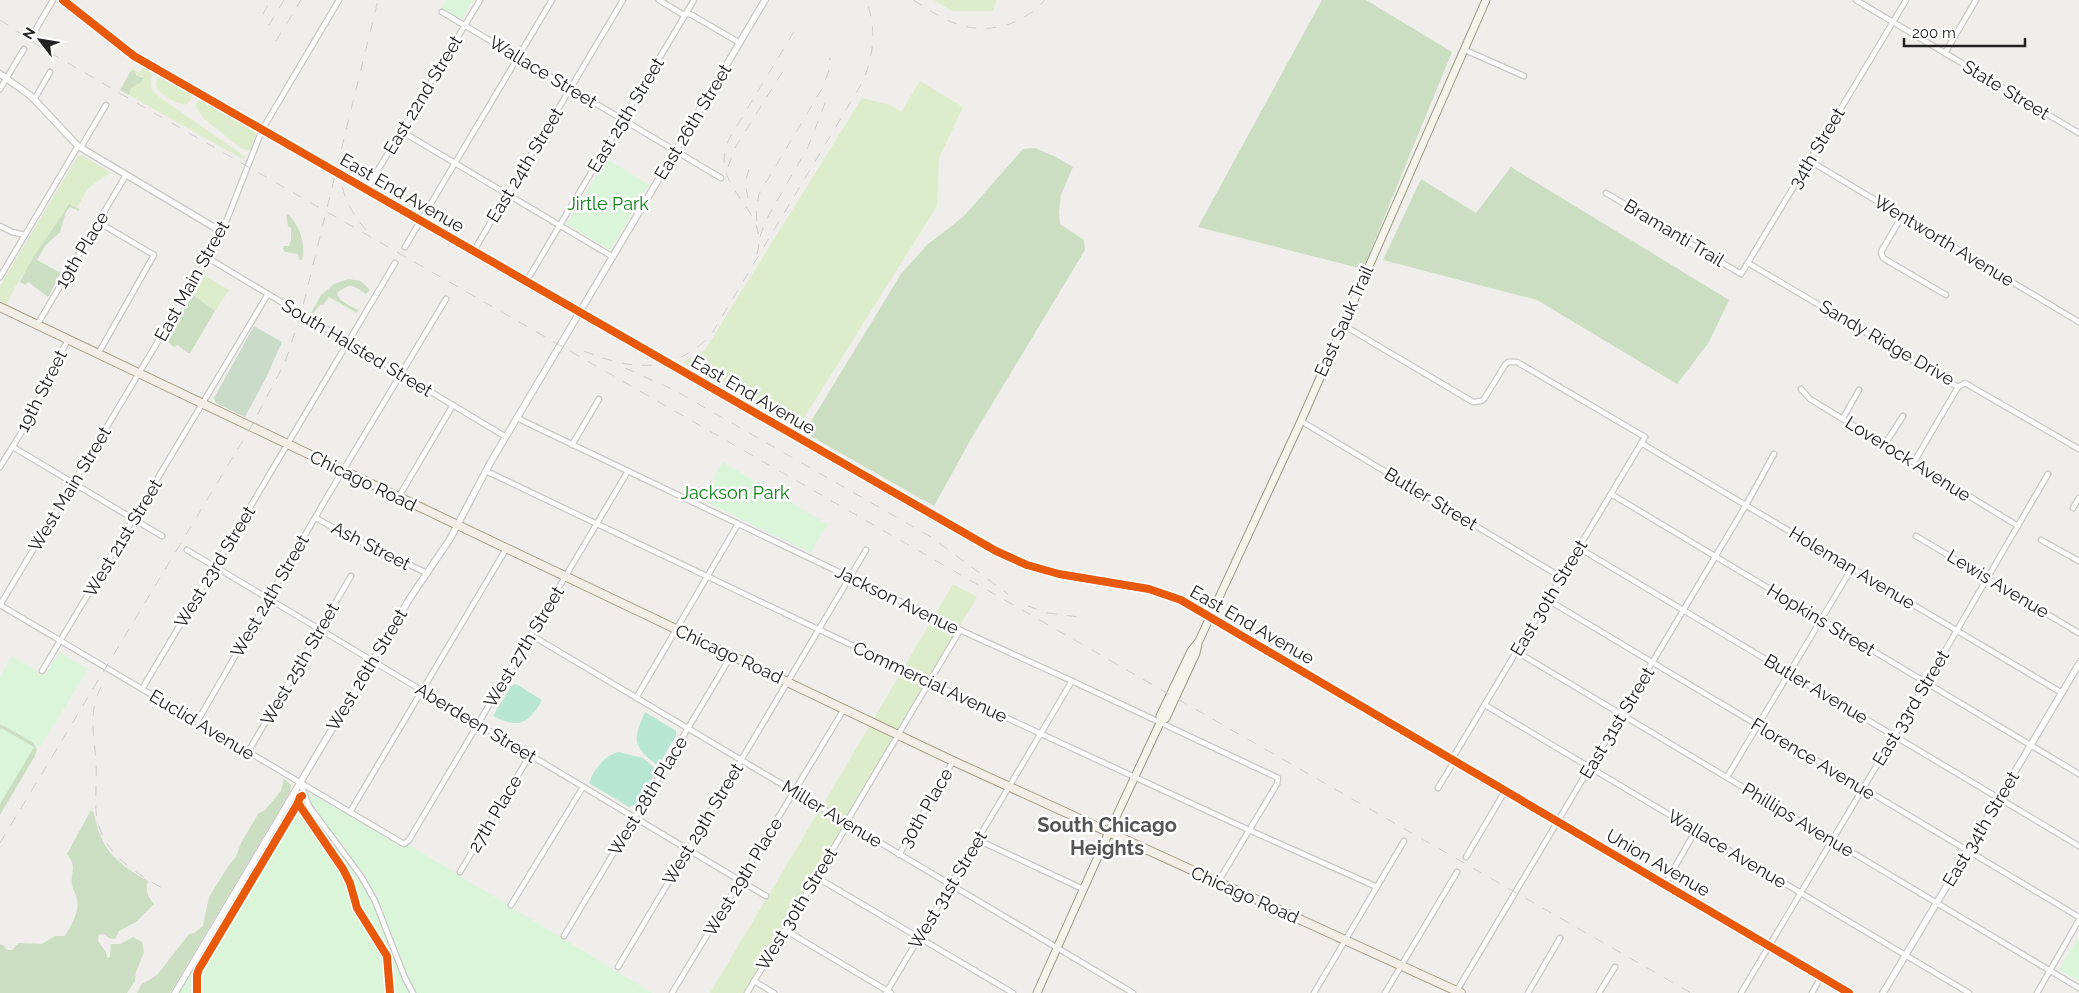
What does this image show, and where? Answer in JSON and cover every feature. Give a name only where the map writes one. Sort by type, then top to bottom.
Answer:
[{"type":"main road","name":"East Sauk Trail","points":[[1037,993],[1160,722],[1160,716],[1172,698],[1191,651],[1199,641],[1300,421],[1486,0]]},
{"type":"main road","name":"Chicago Road","points":[[0,308],[953,761],[1218,884],[1458,992]]},
{"type":"street","points":[[36,29],[53,0]]},
{"type":"street","name":"East End Avenue","points":[[63,0],[134,56],[996,551],[1027,565],[1059,574],[1151,590],[1180,600],[1453,760]]},
{"type":"street","name":"East Main Street","points":[[139,374],[222,232],[262,130],[339,0]]},
{"type":"street","name":"East 22nd Street","points":[[366,190],[480,0]]},
{"type":"street","points":[[405,247],[552,0]]},
{"type":"street","name":"East 24th Street","points":[[473,252],[623,0]]},
{"type":"street","points":[[659,0],[682,14],[690,14],[740,44]]},
{"type":"street","name":"East 25th Street","points":[[526,282],[694,0]]},
{"type":"street","name":"East 26th Street","points":[[559,346],[765,0]]},
{"type":"street","name":"State Street","points":[[1856,0],[2079,133]]},
{"type":"street","name":"34th Street","points":[[1741,274],[1906,0]]},
{"type":"street","points":[[1945,53],[1976,0]]},
{"type":"street","name":"Wallace Street","points":[[442,12],[721,178]]},
{"type":"street","points":[[0,88],[24,49]]},
{"type":"street","points":[[1465,50],[1524,76]]},
{"type":"street","points":[[34,100],[50,72]]},
{"type":"street","points":[[0,74],[31,96],[79,146],[222,232]]},
{"type":"street","points":[[0,277],[106,105]]},
{"type":"street","points":[[401,132],[612,257]]},
{"type":"street","name":"Wentworth Avenue","points":[[1810,161],[2079,322]]},
{"type":"street","name":"19th Place","points":[[37,325],[126,175]]},
{"type":"street","name":"Bramanti Trail","points":[[1606,193],[1741,274]]},
{"type":"street","points":[[1902,216],[1881,252],[1883,258],[1946,295]]},
{"type":"street","points":[[98,222],[154,255],[98,354]]},
{"type":"street","points":[[0,226],[12,232],[25,235]]},
{"type":"street","points":[[12,232],[21,243]]},
{"type":"street","name":"South Halsted Street","points":[[208,258],[506,437]]},
{"type":"street","name":"West 23rd Street","points":[[142,689],[216,568],[287,444],[395,263]]},
{"type":"street","name":"Sandy Ridge Drive","points":[[1748,263],[1958,387],[1965,383],[2079,450]]},
{"type":"street","name":"West 21st Street","points":[[42,671],[204,405],[268,294]]},
{"type":"street","points":[[343,471],[446,299]]},
{"type":"street","name":"East 30th Street","points":[[1343,325],[1473,402],[1484,399],[1508,362],[1517,362],[1645,437],[1485,705],[1438,788]]},
{"type":"street","name":"19th Street","points":[[1,464],[32,415],[51,371],[68,340]]},
{"type":"street","name":"West 26th Street","points":[[175,993],[372,661],[443,551],[486,471],[559,346]]},
{"type":"street","name":"West Main Street","points":[[0,605],[139,374]]},
{"type":"street","points":[[1914,462],[1958,387]]},
{"type":"street","name":"Loverock Avenue","points":[[1800,389],[1810,399],[2018,526]]},
{"type":"street","points":[[1843,418],[1859,390]]},
{"type":"street","points":[[572,445],[599,399]]},
{"type":"street","points":[[398,498],[453,405]]},
{"type":"street","points":[[1885,444],[1903,416]]},
{"type":"street","name":"Jackson Avenue","points":[[517,418],[960,630],[1278,778],[1277,784],[1249,830]]},
{"type":"street","name":"Butler Street","points":[[1300,421],[1561,577]]},
{"type":"street","name":"Holeman Avenue","points":[[1641,442],[2062,693]]},
{"type":"street","points":[[13,447],[162,536]]},
{"type":"street","name":"East 31st Street","points":[[1458,992],[1716,557],[1774,454]]},
{"type":"street","name":"West 24th Street","points":[[197,722],[343,471]]},
{"type":"street","name":"Commercial Avenue","points":[[486,471],[1040,734],[1376,887]]},
{"type":"street","name":"West 27th Street","points":[[404,844],[409,840],[628,471]]},
{"type":"street","name":"East 33rd Street","points":[[1741,993],[2048,474]]},
{"type":"street","name":"Hopkins Street","points":[[1611,494],[2079,774]]},
{"type":"street","points":[[2073,508],[2079,498]]},
{"type":"street","name":"Ash Street","points":[[316,518],[348,536],[427,574]]},
{"type":"street","points":[[636,698],[738,524]]},
{"type":"street","name":"Lewis Avenue","points":[[1916,536],[1988,577],[2079,633]]},
{"type":"street","points":[[2041,540],[2079,561]]},
{"type":"street","name":"Butler Avenue","points":[[1578,548],[2079,846]]},
{"type":"street","points":[[350,812],[506,549]]},
{"type":"street","name":"Aberdeen Street","points":[[187,550],[766,896]]},
{"type":"street","name":"West 29th Street","points":[[618,967],[866,550]]},
{"type":"street","points":[[1727,777],[1852,568]]},
{"type":"street","name":"West 25th Street","points":[[248,752],[351,576]]},
{"type":"street","name":"Florence Avenue","points":[[1548,600],[2079,919]]},
{"type":"street","name":"Euclid Avenue","points":[[0,605],[404,844]]},
{"type":"street","name":"West 30th Street","points":[[747,993],[960,630]]},
{"type":"street","name":"Miller Avenue","points":[[531,635],[1133,993]]},
{"type":"street","name":"Phillips Avenue","points":[[1517,652],[2079,988]]},
{"type":"street","name":"West 28th Place","points":[[564,936],[731,656]]},
{"type":"street","name":"East 34th Street","points":[[1883,993],[2079,664]]},
{"type":"street","points":[[1009,786],[1072,681]]},
{"type":"street","name":"Wallace Avenue","points":[[1485,705],[1969,993]]},
{"type":"street","name":"West 29th Place","points":[[672,993],[844,709]]},
{"type":"street","name":"27th Place","points":[[460,872],[530,755]]},
{"type":"street","name":"Union Avenue","points":[[1453,760],[1849,993]]},
{"type":"street","name":"30th Place","points":[[899,855],[953,761]]},
{"type":"street","points":[[300,782],[309,806],[361,876],[375,901],[405,978],[413,993]]},
{"type":"street","name":"West 31st Street","points":[[888,992],[1009,786]]},
{"type":"street","points":[[511,905],[583,787]]},
{"type":"street","points":[[1466,857],[1505,790]]},
{"type":"street","points":[[1218,884],[1249,830]]},
{"type":"street","points":[[1665,884],[1696,830]]},
{"type":"street","points":[[978,840],[1083,889]]},
{"type":"street","points":[[1314,993],[1404,841]]},
{"type":"street","points":[[1385,993],[1457,872]]},
{"type":"street","points":[[816,877],[1013,993]]},
{"type":"street","points":[[2037,993],[2079,919]]},
{"type":"street","points":[[785,930],[888,992]]},
{"type":"street","points":[[1528,993],[1560,938]]},
{"type":"street","points":[[1599,993],[1615,967]]},
{"type":"street","points":[[1812,993],[1821,977]]},
{"type":"street","points":[[754,981],[774,993]]},
{"type":"green space","points":[[446,0],[473,0],[461,21],[441,9]]},
{"type":"green space","points":[[934,0],[997,0],[993,11],[952,11]]},
{"type":"green space","points":[[1322,0],[1366,0],[1452,52],[1363,269],[1198,227]]},
{"type":"green space","points":[[143,67],[152,73],[151,87],[155,94],[244,156],[244,160],[129,95],[131,88],[143,76],[130,72],[132,68],[139,73]]},
{"type":"green space","points":[[134,71],[137,76],[144,78],[131,88],[129,95],[120,90],[130,72]]},
{"type":"green space","points":[[159,76],[191,94],[193,98],[187,104],[184,104],[169,98],[157,89],[157,77]]},
{"type":"green space","points":[[920,81],[963,107],[939,158],[937,206],[797,429],[683,362],[705,350],[862,98],[890,105],[901,112]]},
{"type":"green space","points":[[201,100],[254,130],[256,135],[250,150],[242,149],[203,118],[196,106],[198,101]]},
{"type":"green space","points":[[1035,148],[1073,167],[1061,195],[1060,224],[1084,240],[1085,250],[971,439],[934,506],[807,434],[807,428],[901,274],[927,245],[964,216],[1023,149]]},
{"type":"green space","points":[[82,155],[111,173],[92,186],[79,205],[75,207],[72,205],[66,211],[22,276],[7,304],[0,301],[0,286],[78,156]]},
{"type":"green space","name":"Jirtle Park","points":[[607,159],[649,185],[610,250],[567,224]]},
{"type":"green space","points":[[1511,167],[1729,300],[1709,342],[1677,384],[1537,300],[1383,260],[1421,179],[1476,213]]},
{"type":"green space","points":[[69,204],[79,209],[79,211],[70,207],[66,212],[60,232],[45,246],[37,260],[61,273],[48,297],[28,282],[25,285],[20,282],[37,252]]},
{"type":"green space","points":[[288,214],[296,224],[301,236],[302,260],[299,260],[298,254],[285,252],[283,249],[284,246],[289,246],[291,240],[291,228],[288,226],[286,215]]},
{"type":"green space","points":[[210,268],[206,276],[229,290],[215,311],[193,295]]},
{"type":"green space","points":[[348,279],[361,281],[370,290],[366,294],[349,286],[337,293],[343,301],[358,310],[357,313],[329,297],[323,305],[321,304],[311,313],[321,295],[334,284]]},
{"type":"green space","points":[[193,295],[215,311],[190,353],[188,353],[178,345],[174,347],[166,340]]},
{"type":"green space","points":[[254,326],[282,342],[266,378],[245,417],[216,403],[214,398]]},
{"type":"green space","name":"Jackson Park","points":[[723,462],[827,524],[811,553],[708,503],[709,501],[706,498],[716,480],[713,478]]},
{"type":"green space","points":[[953,584],[977,597],[845,819],[823,805]]},
{"type":"green space","points":[[59,652],[88,669],[40,747],[0,723],[0,677],[12,656],[45,676]]},
{"type":"green space","points":[[516,684],[542,700],[537,708],[522,722],[509,722],[493,716],[511,686]]},
{"type":"green space","points":[[645,712],[676,731],[676,736],[658,766],[639,748],[637,743],[638,730]]},
{"type":"green space","points":[[0,724],[31,740],[37,749],[35,756],[0,815]]},
{"type":"green space","points":[[1,728],[34,747],[0,804],[0,730]]},
{"type":"green space","points":[[619,752],[643,758],[657,770],[636,804],[629,807],[589,783],[601,763],[609,756]]},
{"type":"green space","points":[[284,779],[291,785],[290,792],[170,993],[137,993],[142,984],[157,975],[189,934],[194,933],[203,926],[209,897],[236,857],[241,843],[258,814],[265,810],[281,791]]},
{"type":"green space","points":[[298,792],[316,796],[400,846],[409,845],[652,993],[177,993]]},
{"type":"green space","points":[[91,810],[94,813],[101,837],[112,854],[127,868],[148,881],[148,894],[154,904],[136,922],[119,931],[115,939],[109,938],[104,934],[99,935],[98,941],[106,952],[107,958],[110,957],[111,944],[120,944],[133,937],[142,942],[144,952],[136,972],[135,981],[127,993],[0,993],[0,944],[7,950],[12,950],[19,943],[42,944],[55,936],[65,936],[72,923],[78,904],[72,886],[73,866],[67,854]]},
{"type":"green space","points":[[819,811],[843,826],[842,830],[744,993],[710,993]]},
{"type":"green space","points":[[2079,936],[2079,981],[2059,970]]},
{"type":"railway","points":[[263,14],[271,0]]},
{"type":"railway","points":[[269,25],[284,0]]},
{"type":"railway","points":[[276,41],[301,0]]},
{"type":"railway","points":[[0,843],[251,427],[285,362],[301,314],[378,0]]},
{"type":"railway","points":[[584,351],[619,362],[651,365],[682,357],[697,348],[711,335],[862,83],[869,63],[873,42],[872,21],[866,0]]},
{"type":"railway","points":[[913,0],[951,22],[981,28],[1004,26],[1016,21],[1036,9],[1045,0]]},
{"type":"railway","points":[[0,20],[42,48],[135,102],[1691,993]]},
{"type":"railway","points":[[757,254],[759,238],[755,223],[731,185],[726,171],[724,156],[729,139],[798,25]]},
{"type":"railway","points":[[757,221],[756,212],[759,194],[823,87],[829,70],[830,58]]},
{"type":"railway","points":[[728,167],[735,148],[783,71]]},
{"type":"railway","points":[[760,237],[765,222],[808,147],[829,93]]},
{"type":"railway","points":[[339,167],[347,201],[355,216],[366,230]]},
{"type":"railway","points":[[749,169],[745,183],[750,208]]},
{"type":"railway","points":[[625,368],[674,390],[931,537],[1008,594]]},
{"type":"railway","points":[[1028,606],[1048,613],[1086,618]]},
{"type":"railway","points":[[101,687],[94,705],[93,715],[96,811],[99,826],[104,839],[121,860],[169,892]]},
{"type":"cycle path","points":[[63,0],[134,56],[996,551],[1027,565],[1059,574],[1149,589],[1181,600],[1849,993]]},
{"type":"cycle path","points":[[197,993],[199,969],[302,796]]},
{"type":"cycle path","points":[[298,803],[343,869],[350,883],[357,908],[387,956],[390,993]]},
{"type":"district","name":"South Chicago Heights","points":[[1107,836]]}]
